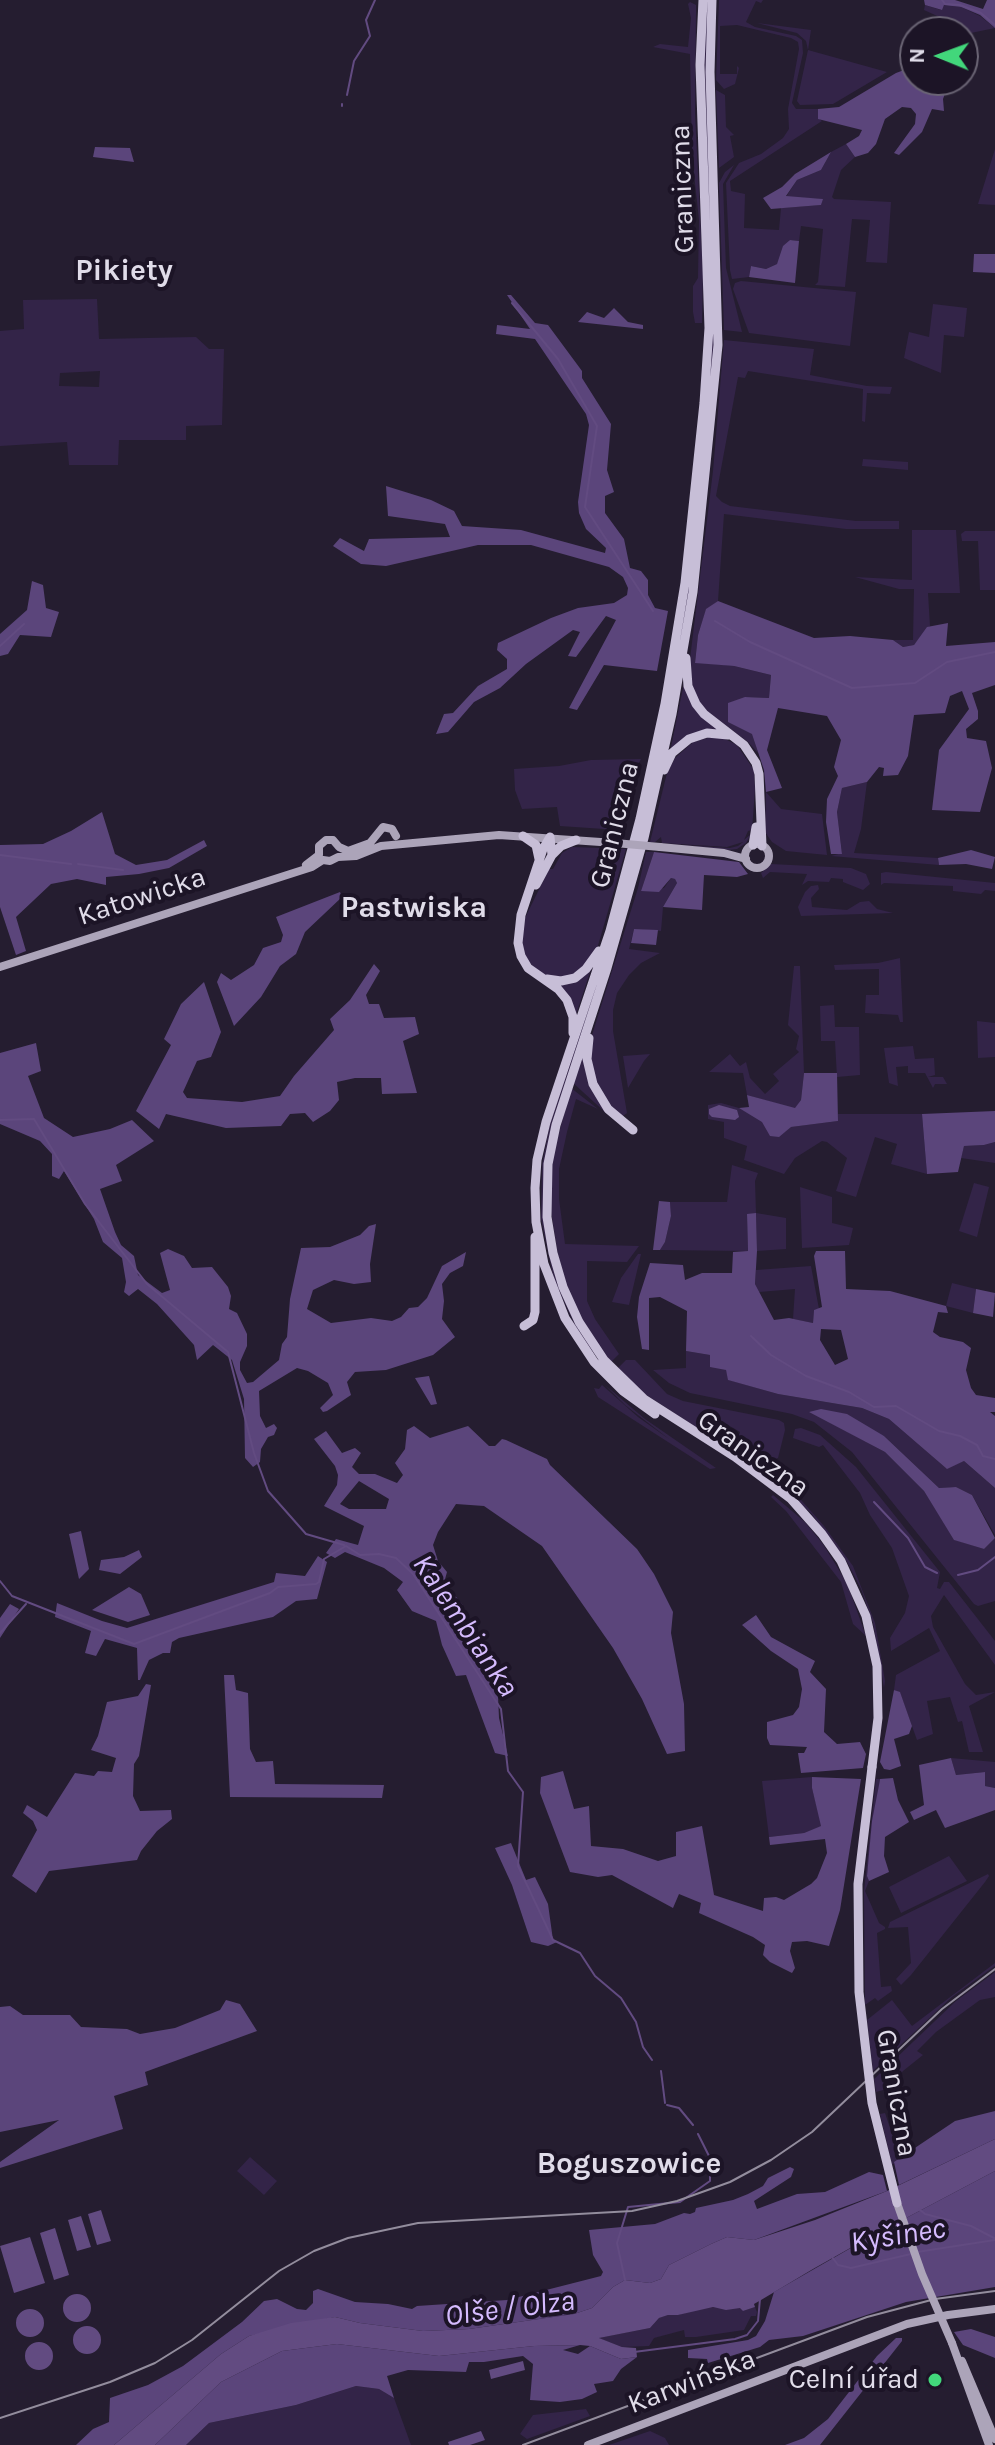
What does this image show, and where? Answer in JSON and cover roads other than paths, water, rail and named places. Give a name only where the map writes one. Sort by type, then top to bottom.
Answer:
[{"type":"highway","name":"Graniczna","points":[[703,0],[700,65],[709,313],[703,414],[689,553],[668,690],[640,819],[610,931],[541,1138],[536,1171],[536,1222],[553,1293],[569,1325],[594,1362],[640,1404],[754,1476],[815,1526]]},
{"type":"highway","name":"Graniczna","points":[[712,0],[710,72],[718,345],[703,513],[685,642],[656,787],[628,899],[551,1145],[546,1182],[547,1217],[557,1269],[579,1322],[604,1360],[644,1399],[735,1457],[791,1499],[815,1526],[851,1578],[872,1635],[879,1689],[858,1884],[858,1978],[870,2089],[881,2147],[897,2203]]},
{"type":"highway","points":[[685,642],[691,695],[704,714],[753,754],[756,763],[760,804],[751,850]]},
{"type":"highway","points":[[656,787],[672,753],[681,744],[707,733],[733,736]]},
{"type":"highway","points":[[523,836],[537,847],[539,862]]},
{"type":"highway","points":[[550,837],[552,855]]},
{"type":"highway","points":[[550,837],[519,925],[519,949],[525,964],[558,989],[571,1007],[573,1024],[569,1056]]},
{"type":"highway","points":[[525,906],[552,855],[561,846],[576,840]]},
{"type":"highway","points":[[540,977],[561,981],[578,976],[596,957],[610,931]]},
{"type":"highway","points":[[594,1007],[587,1050],[588,1067],[598,1095],[617,1118],[633,1130]]},
{"type":"highway","points":[[617,1118],[629,1114]]},
{"type":"highway","points":[[524,1326],[533,1320],[535,1312],[536,1222]]},
{"type":"highway","points":[[735,1457],[756,1467],[774,1466]]},
{"type":"main road","points":[[395,840],[392,829],[387,827],[378,831],[378,842],[387,847],[395,840],[523,836],[724,853],[751,850]]},
{"type":"main road","name":"Katowicka","points":[[321,857],[319,846],[326,840],[333,840],[338,852]]},
{"type":"main road","name":"Katowicka","points":[[321,857],[330,861],[338,852],[378,842]]},
{"type":"main road","name":"Katowicka","points":[[0,967],[298,870],[321,857]]},
{"type":"main road","points":[[897,2203],[922,2274],[995,2439]]},
{"type":"main road","name":"Karwińska","points":[[588,2445],[907,2324],[995,2309]]},
{"type":"main road","points":[[952,2343],[989,2445]]},
{"type":"waterway","points":[[347,95],[354,61],[370,36],[366,20],[375,0]]},
{"type":"waterway","points":[[942,0],[945,4],[960,5],[981,13],[995,25]]},
{"type":"waterway","points":[[512,303],[558,359],[597,426],[585,507],[653,611]]},
{"type":"waterway","points":[[715,621],[750,642],[852,688],[915,683],[947,662],[995,652]]},
{"type":"waterway","points":[[0,646],[24,624]]},
{"type":"waterway","points":[[0,855],[71,864]]},
{"type":"waterway","points":[[78,864],[123,870]]},
{"type":"waterway","points":[[0,1120],[34,1119],[85,1204],[147,1284],[228,1352],[254,1453],[268,1491],[306,1534],[344,1545]]},
{"type":"waterway","points":[[751,1336],[771,1355],[806,1376],[849,1392],[874,1407],[896,1406],[939,1431],[960,1436],[977,1445],[983,1456],[995,1459]]},
{"type":"waterway","points":[[874,1502],[908,1538],[925,1567],[937,1573]]},
{"type":"waterway","name":"Kalembianka","points":[[0,1581],[12,1596],[134,1644],[270,1593],[278,1587],[316,1584],[324,1559],[346,1546],[360,1555],[379,1554],[396,1558],[413,1574],[501,1709],[508,1771],[523,1792],[518,1866],[553,1940],[580,1953],[595,1976],[621,1998],[636,2022],[643,2047],[652,2060]]},
{"type":"waterway","points":[[958,1575],[978,1570],[995,1557]]},
{"type":"waterway","points":[[0,1633],[26,1604]]},
{"type":"waterway","name":"Kalembianka","points":[[661,2071],[665,2103]]},
{"type":"waterway","name":"Kalembianka","points":[[667,2105],[679,2108],[693,2125]]},
{"type":"waterway","name":"Kalembianka","points":[[625,2280],[617,2243],[628,2207],[680,2202],[710,2181],[710,2158],[698,2134]]},
{"type":"waterway","points":[[919,2209],[925,2214],[971,2226],[994,2238]]},
{"type":"waterway","name":"Kyšinec","points":[[917,2252],[995,2240]]},
{"type":"waterway","name":"Kyšinec","points":[[832,2257],[838,2265],[851,2268],[911,2254]]},
{"type":"waterway","points":[[634,2352],[747,2335],[758,2321],[760,2299]]},
{"type":"railway","points":[[0,2418],[110,2382],[155,2363],[192,2340],[279,2271],[314,2251],[348,2238],[418,2223],[632,2211],[677,2201],[730,2182],[771,2160],[812,2132],[942,2009],[995,1969]]},
{"type":"railway","points":[[523,2445],[867,2317],[935,2299],[995,2291]]},
{"type":"place","name":"Celní úřad","points":[[935,2380]]},
{"type":"district","name":"Pikiety","points":[[124,271]]},
{"type":"district","name":"Pastwiska","points":[[414,908]]},
{"type":"district","name":"Boguszowice","points":[[629,2164]]},
{"type":"water label","name":"Olše / Olza","points":[[510,2309]]}]
